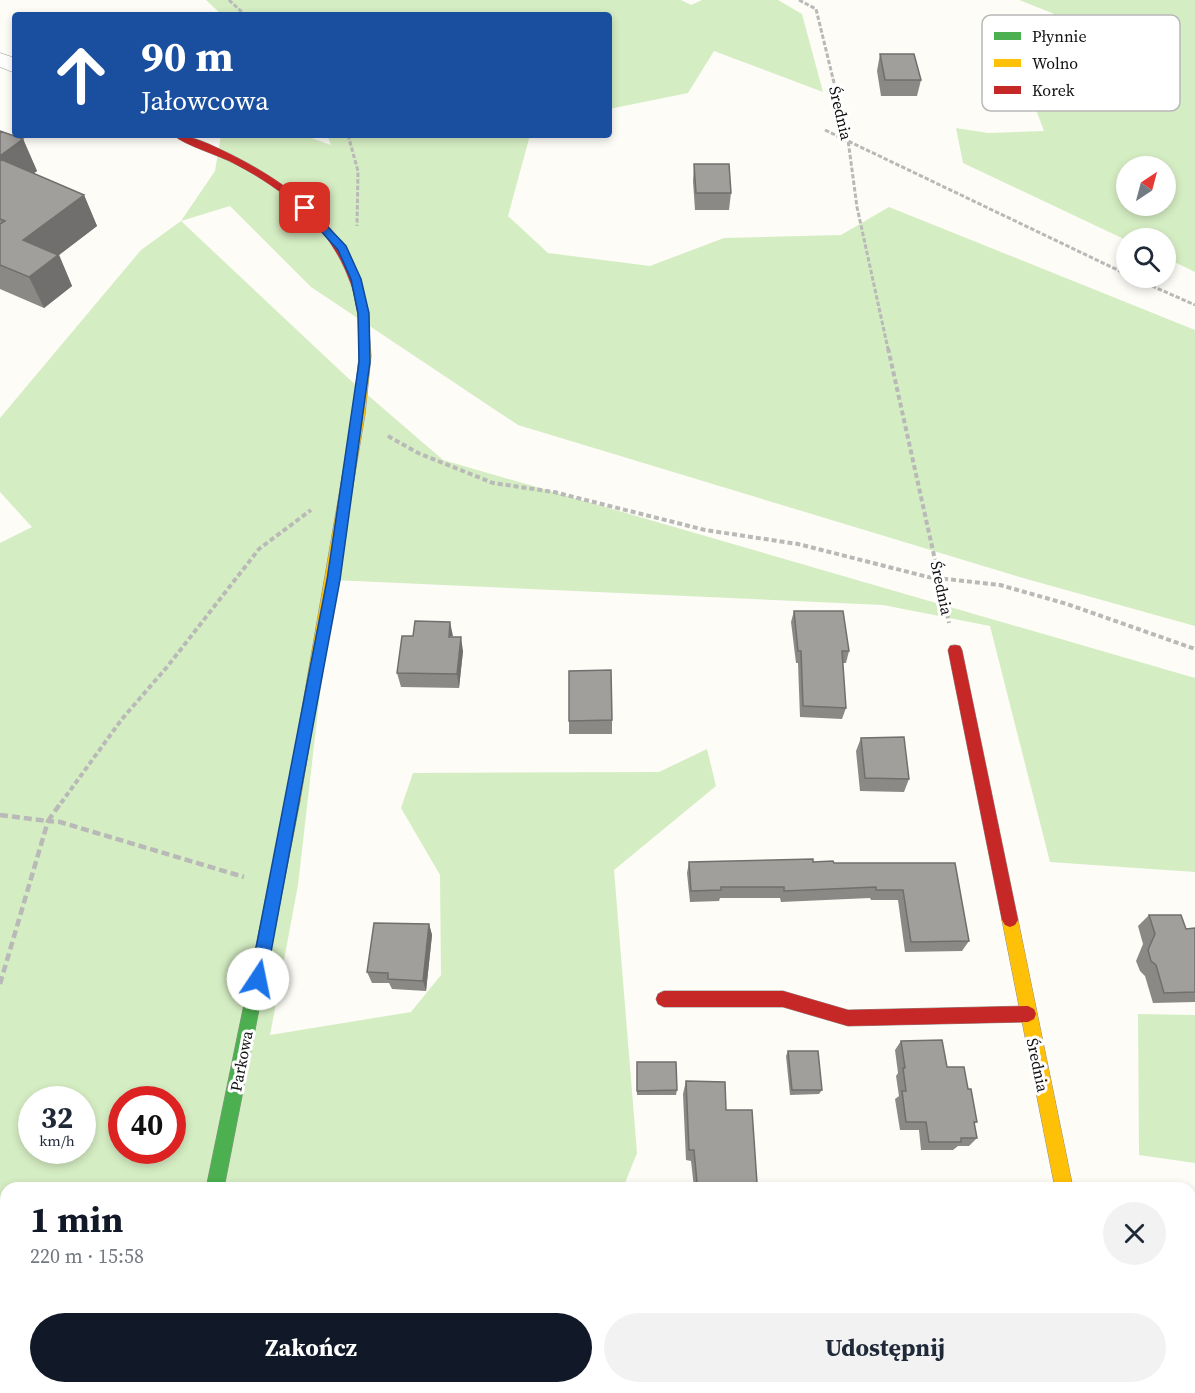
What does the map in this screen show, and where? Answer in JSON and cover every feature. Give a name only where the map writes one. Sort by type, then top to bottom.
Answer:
[{"type":"street","name":"Parkowa","points":[[185,138],[237,159],[305,208],[342,249],[356,279],[364,313],[365,362],[333,580],[276,886],[216,1182]]},
{"type":"street","name":"Średnia","points":[[955,650],[1063,1182]]},
{"type":"street","points":[[664,999],[783,999],[848,1018],[1028,1014]]},
{"type":"path","points":[[229,0],[242,12]]},
{"type":"path","name":"Średnia","points":[[799,0],[816,9],[848,140],[857,207],[955,650]]},
{"type":"path","points":[[825,130],[1116,269]]},
{"type":"path","points":[[349,138],[358,171],[359,213],[350,267]]},
{"type":"path","points":[[1157,288],[1195,305]]},
{"type":"path","points":[[358,411],[387,436],[418,453],[493,483],[554,492],[705,530],[798,544],[928,577],[1000,585],[1067,604],[1195,649]]},
{"type":"path","points":[[0,984],[48,821],[122,719],[167,668],[259,549],[318,505]]},
{"type":"path","points":[[0,815],[60,822],[161,854],[276,886]]},
{"type":"green space","points":[[206,0],[681,0],[691,5],[702,0],[778,0],[802,14],[823,92],[714,51],[688,93],[612,108],[612,12],[219,12]]},
{"type":"green space","points":[[1019,0],[1195,0],[1195,272],[1176,263],[1176,228],[1116,228],[1116,235],[963,163],[956,128],[988,133],[1044,131],[1037,111],[1180,111],[1180,15],[1055,15]]},
{"type":"green space","points":[[220,138],[311,138],[331,145],[328,138],[529,138],[508,216],[548,253],[650,266],[724,238],[841,235],[889,207],[1195,330],[1195,626],[1023,578],[518,425],[311,287],[230,206],[181,221],[215,171]]},
{"type":"green space","points":[[181,221],[348,378],[443,460],[1195,678],[1195,872],[1050,862],[990,626],[883,605],[333,580],[298,885],[270,1035],[411,1012],[441,975],[440,875],[401,808],[413,773],[659,772],[707,749],[716,786],[614,870],[637,1153],[625,1182],[0,1182],[0,543],[32,527],[0,492],[0,418],[141,250]]},
{"type":"green space","points":[[1138,1014],[1195,1015],[1195,1163],[1139,1155]]},
{"type":"building","points":[[880,54],[914,54],[921,80],[885,80]]},
{"type":"building","points":[[0,131],[12,135],[12,138],[23,139],[0,156]]},
{"type":"building","points":[[0,159],[84,195],[23,240],[58,255],[29,277],[0,265],[0,224],[5,221],[0,219]]},
{"type":"building","points":[[694,164],[729,164],[731,193],[696,193]]},
{"type":"building","points":[[794,611],[843,611],[849,651],[842,651],[846,708],[803,706],[801,651],[798,651]]},
{"type":"building","points":[[415,621],[450,622],[449,637],[461,637],[457,674],[397,673],[402,636],[413,636]]},
{"type":"building","points":[[611,670],[612,720],[569,721],[569,671]]},
{"type":"building","points":[[904,737],[909,779],[865,778],[861,738]]},
{"type":"building","points":[[813,859],[813,862],[833,861],[834,863],[955,863],[969,941],[911,942],[903,890],[876,890],[876,887],[784,891],[784,887],[721,887],[721,890],[691,891],[689,862]]},
{"type":"building","points":[[1149,915],[1181,915],[1186,929],[1195,928],[1195,992],[1164,993],[1156,965],[1151,961],[1148,950],[1155,934]]},
{"type":"building","points":[[374,923],[429,924],[423,981],[388,979],[388,973],[367,972]]},
{"type":"building","points":[[942,1040],[947,1067],[964,1067],[968,1089],[971,1089],[977,1122],[974,1122],[977,1138],[961,1138],[961,1142],[929,1142],[926,1122],[906,1122],[902,1091],[906,1091],[903,1068],[905,1068],[901,1041]]},
{"type":"building","points":[[788,1051],[818,1051],[822,1090],[792,1090]]},
{"type":"building","points":[[637,1062],[676,1062],[677,1090],[637,1091]]},
{"type":"building","points":[[686,1081],[725,1082],[726,1110],[752,1110],[757,1182],[697,1182],[694,1150],[689,1150]]},
{"type":"traffic: fast","points":[[216,1182],[293,801]]},
{"type":"traffic: slow","points":[[293,801],[359,414],[365,356],[363,315]]},
{"type":"traffic: slow","points":[[1010,920],[1063,1182]]},
{"type":"traffic: jam","points":[[185,138],[240,163],[270,180],[298,200],[322,223],[341,250],[355,280],[363,315]]},
{"type":"traffic: jam","points":[[955,650],[1010,920]]},
{"type":"traffic: jam","points":[[664,999],[783,999],[848,1018],[1028,1014]]},
{"type":"route","points":[[258,979],[333,580],[365,362],[364,313],[356,279],[342,249],[305,208]]}]
